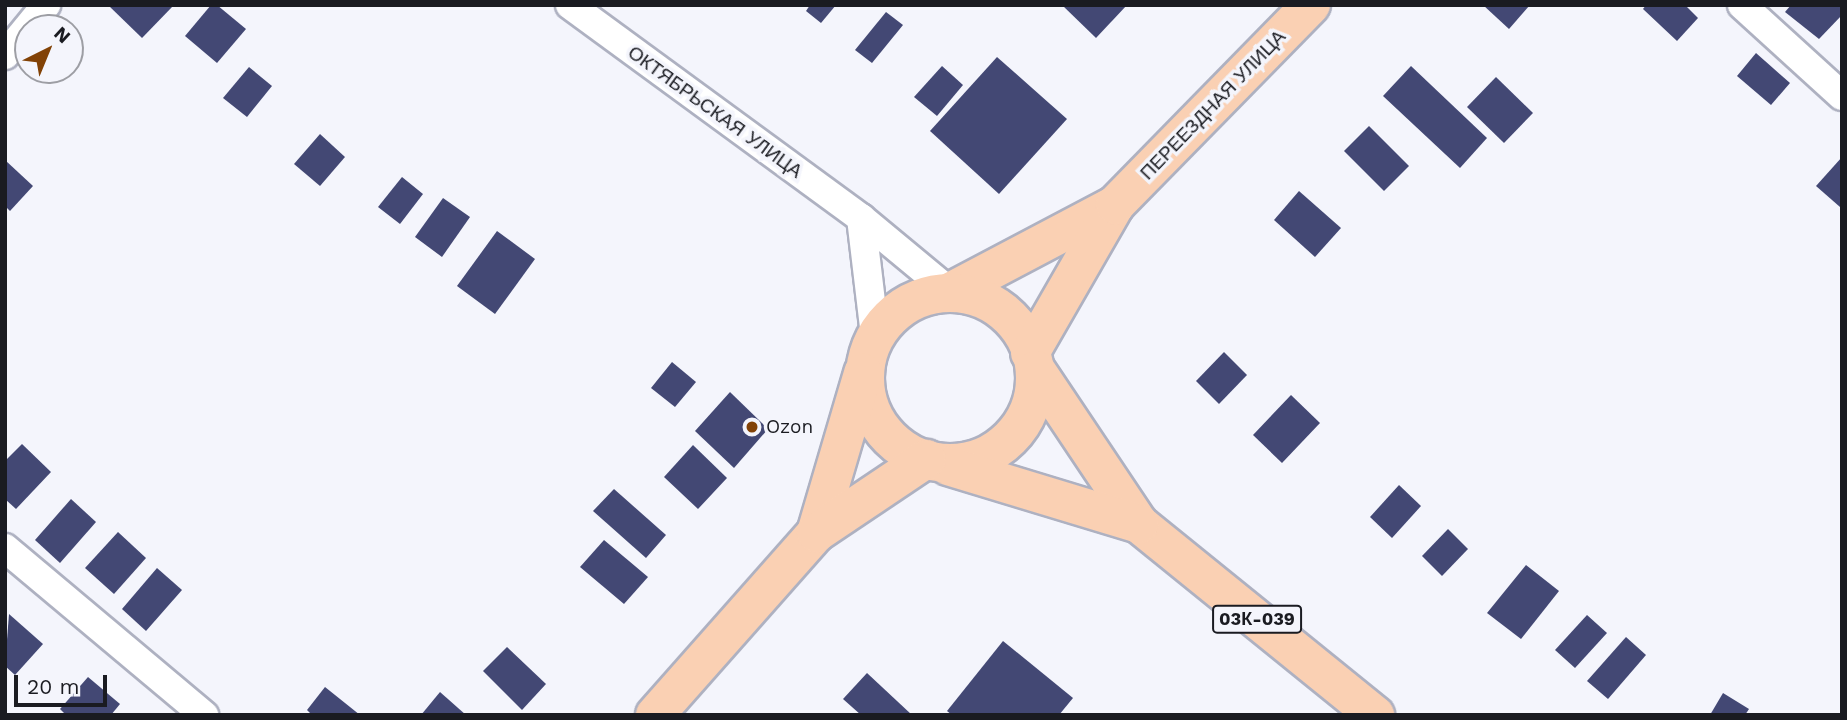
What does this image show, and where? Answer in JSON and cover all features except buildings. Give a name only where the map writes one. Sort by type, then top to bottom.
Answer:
[{"type":"main road","name":"ПЕРЕЕЗДНАЯ УЛИЦА","points":[[1033,361],[1115,205],[1311,5]]},
{"type":"main road","name":"ПЕРЕЕЗДНАЯ УЛИЦА","points":[[950,292],[1115,205]]},
{"type":"main road","points":[[655,715],[816,533],[934,462],[980,459],[1012,439],[1032,407],[1033,361],[1022,330],[990,302],[950,292],[920,298],[894,313],[870,351],[816,533]]},
{"type":"main road","points":[[870,351],[867,399],[882,431],[909,454],[1139,524]]},
{"type":"main road","name":"03К-039","points":[[1033,361],[1139,524],[1375,715]]},
{"type":"street","points":[[5,55],[46,5]]},
{"type":"street","name":"ОКТЯБРЬСКАЯ УЛИЦА","points":[[569,5],[861,218],[950,292]]},
{"type":"street","points":[[1742,5],[1842,96]]},
{"type":"street","points":[[861,218],[870,351]]},
{"type":"street","points":[[5,548],[204,715]]},
{"type":"place","name":"Ozon","points":[[752,427]]}]
